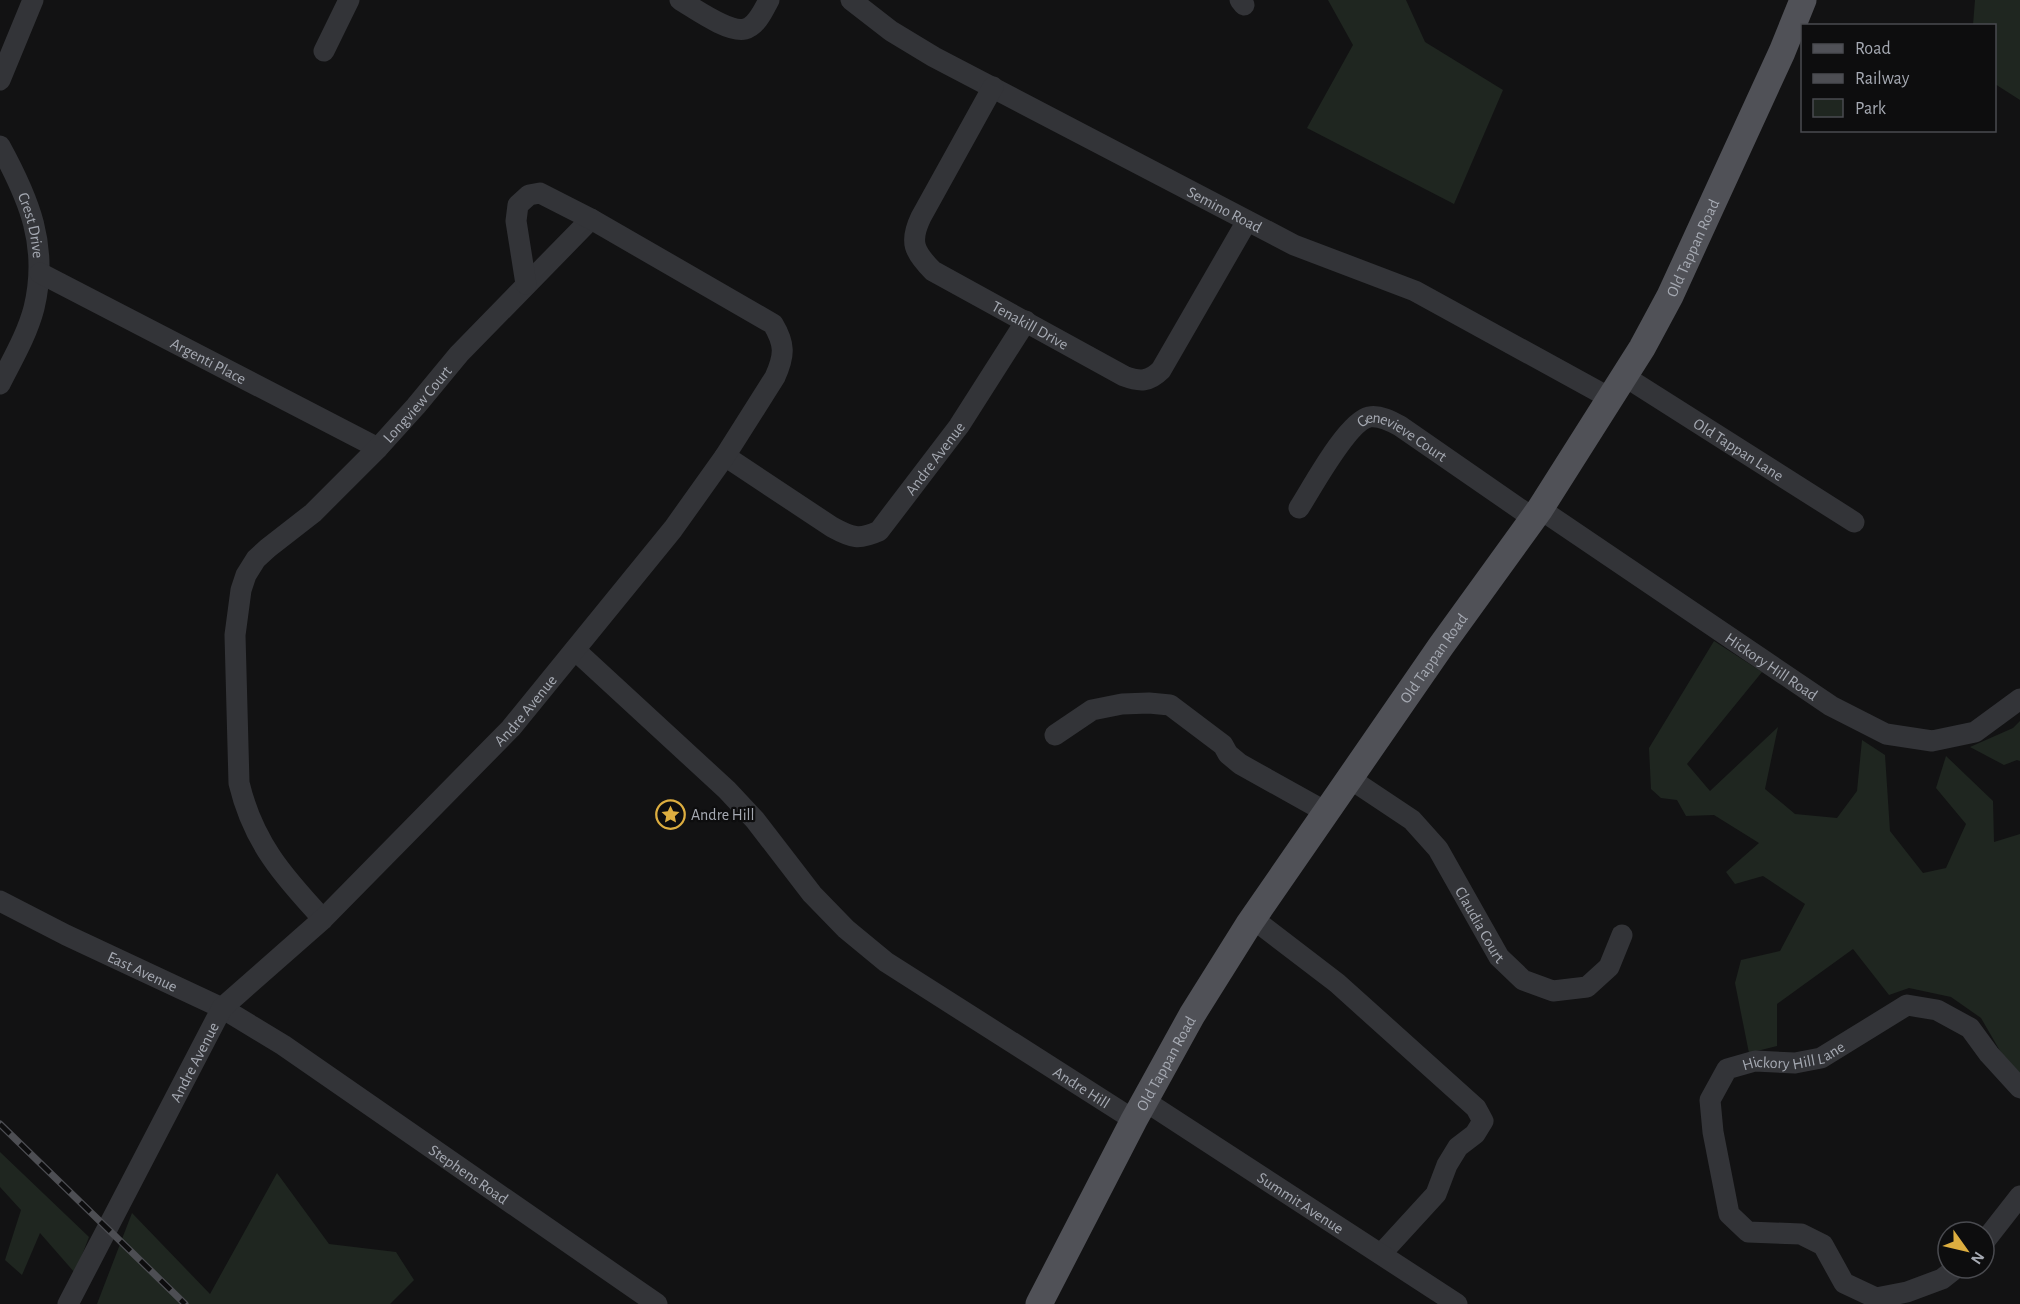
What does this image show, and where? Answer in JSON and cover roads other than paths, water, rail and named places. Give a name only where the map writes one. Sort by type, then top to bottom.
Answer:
[{"type":"main road","name":"Old Tappan Road","points":[[1039,1304],[1139,1110],[1192,1015],[1252,918],[1441,646],[1537,514],[1624,376],[1670,296],[1782,52],[1803,0]]},
{"type":"street","points":[[0,80],[33,0]]},
{"type":"street","points":[[324,51],[349,0]]},
{"type":"street","points":[[680,0],[730,28],[745,29],[756,22],[770,0]]},
{"type":"street","name":"Semino Road","points":[[851,0],[891,31],[934,57],[1294,245],[1415,291],[1610,398]]},
{"type":"street","name":"Tenakill Drive","points":[[993,87],[914,233],[916,247],[922,261],[933,272],[1124,376],[1137,381],[1152,379],[1161,370],[1248,221]]},
{"type":"street","name":"Crest Drive","points":[[0,146],[22,189],[34,221],[39,246],[40,273],[34,309],[24,336],[0,384]]},
{"type":"street","points":[[526,284],[516,220],[518,205],[530,195],[540,193],[554,198],[773,324],[780,337],[783,350],[782,363],[725,456]]},
{"type":"street","name":"Longview Court","points":[[323,919],[289,883],[276,865],[244,806],[239,783],[235,634],[237,610],[246,575],[268,548],[313,513],[378,448],[459,354],[591,219]]},
{"type":"street","name":"Argenti Place","points":[[40,273],[378,448]]},
{"type":"street","name":"Andre Avenue","points":[[68,1304],[222,1008],[323,919],[511,728],[673,529],[725,456],[846,535],[862,538],[879,531],[958,426],[1026,321]]},
{"type":"street","name":"Old Tappan Lane","points":[[1624,376],[1854,522]]},
{"type":"street","name":"Genevieve Court","points":[[1299,508],[1333,453],[1358,421],[1371,417],[1383,418],[1400,426],[1537,514]]},
{"type":"street","name":"Hickory Hill Road","points":[[1537,514],[1822,700],[1886,734],[1932,741],[1975,732],[2020,699]]},
{"type":"street","name":"Andre Hill","points":[[575,650],[727,790],[755,820],[812,894],[886,962],[1139,1110]]},
{"type":"street","points":[[1055,735],[1092,710],[1122,704],[1170,705],[1223,745],[1228,754],[1240,764],[1326,812]]},
{"type":"street","name":"Claudia Court","points":[[1349,778],[1412,820],[1438,849],[1499,957],[1523,980],[1553,991],[1587,987],[1609,967],[1622,935]]},
{"type":"street","name":"East Avenue","points":[[0,901],[66,936],[222,1008],[283,1045]]},
{"type":"street","points":[[1252,918],[1337,983],[1476,1108],[1483,1121],[1476,1134],[1458,1147],[1447,1165],[1436,1194],[1381,1254]]},
{"type":"street","name":"Hickory Hill Lane","points":[[1937,1280],[1916,1289],[1876,1298],[1844,1283],[1823,1245],[1801,1234],[1748,1232],[1729,1214],[1713,1132],[1710,1100],[1727,1069],[1755,1061],[1795,1063],[1821,1058],[1907,1005],[1937,1010],[1970,1028],[1989,1054],[2020,1088]]},
{"type":"street","name":"Stephens Road","points":[[283,1045],[657,1304]]},
{"type":"street","name":"Summit Avenue","points":[[1139,1110],[1381,1254],[1457,1304]]},
{"type":"street","points":[[1996,1227],[2020,1196]]},
{"type":"railway","points":[[0,1124],[185,1304]]},
{"type":"place","name":"Andre Hill","points":[[670,814]]}]
